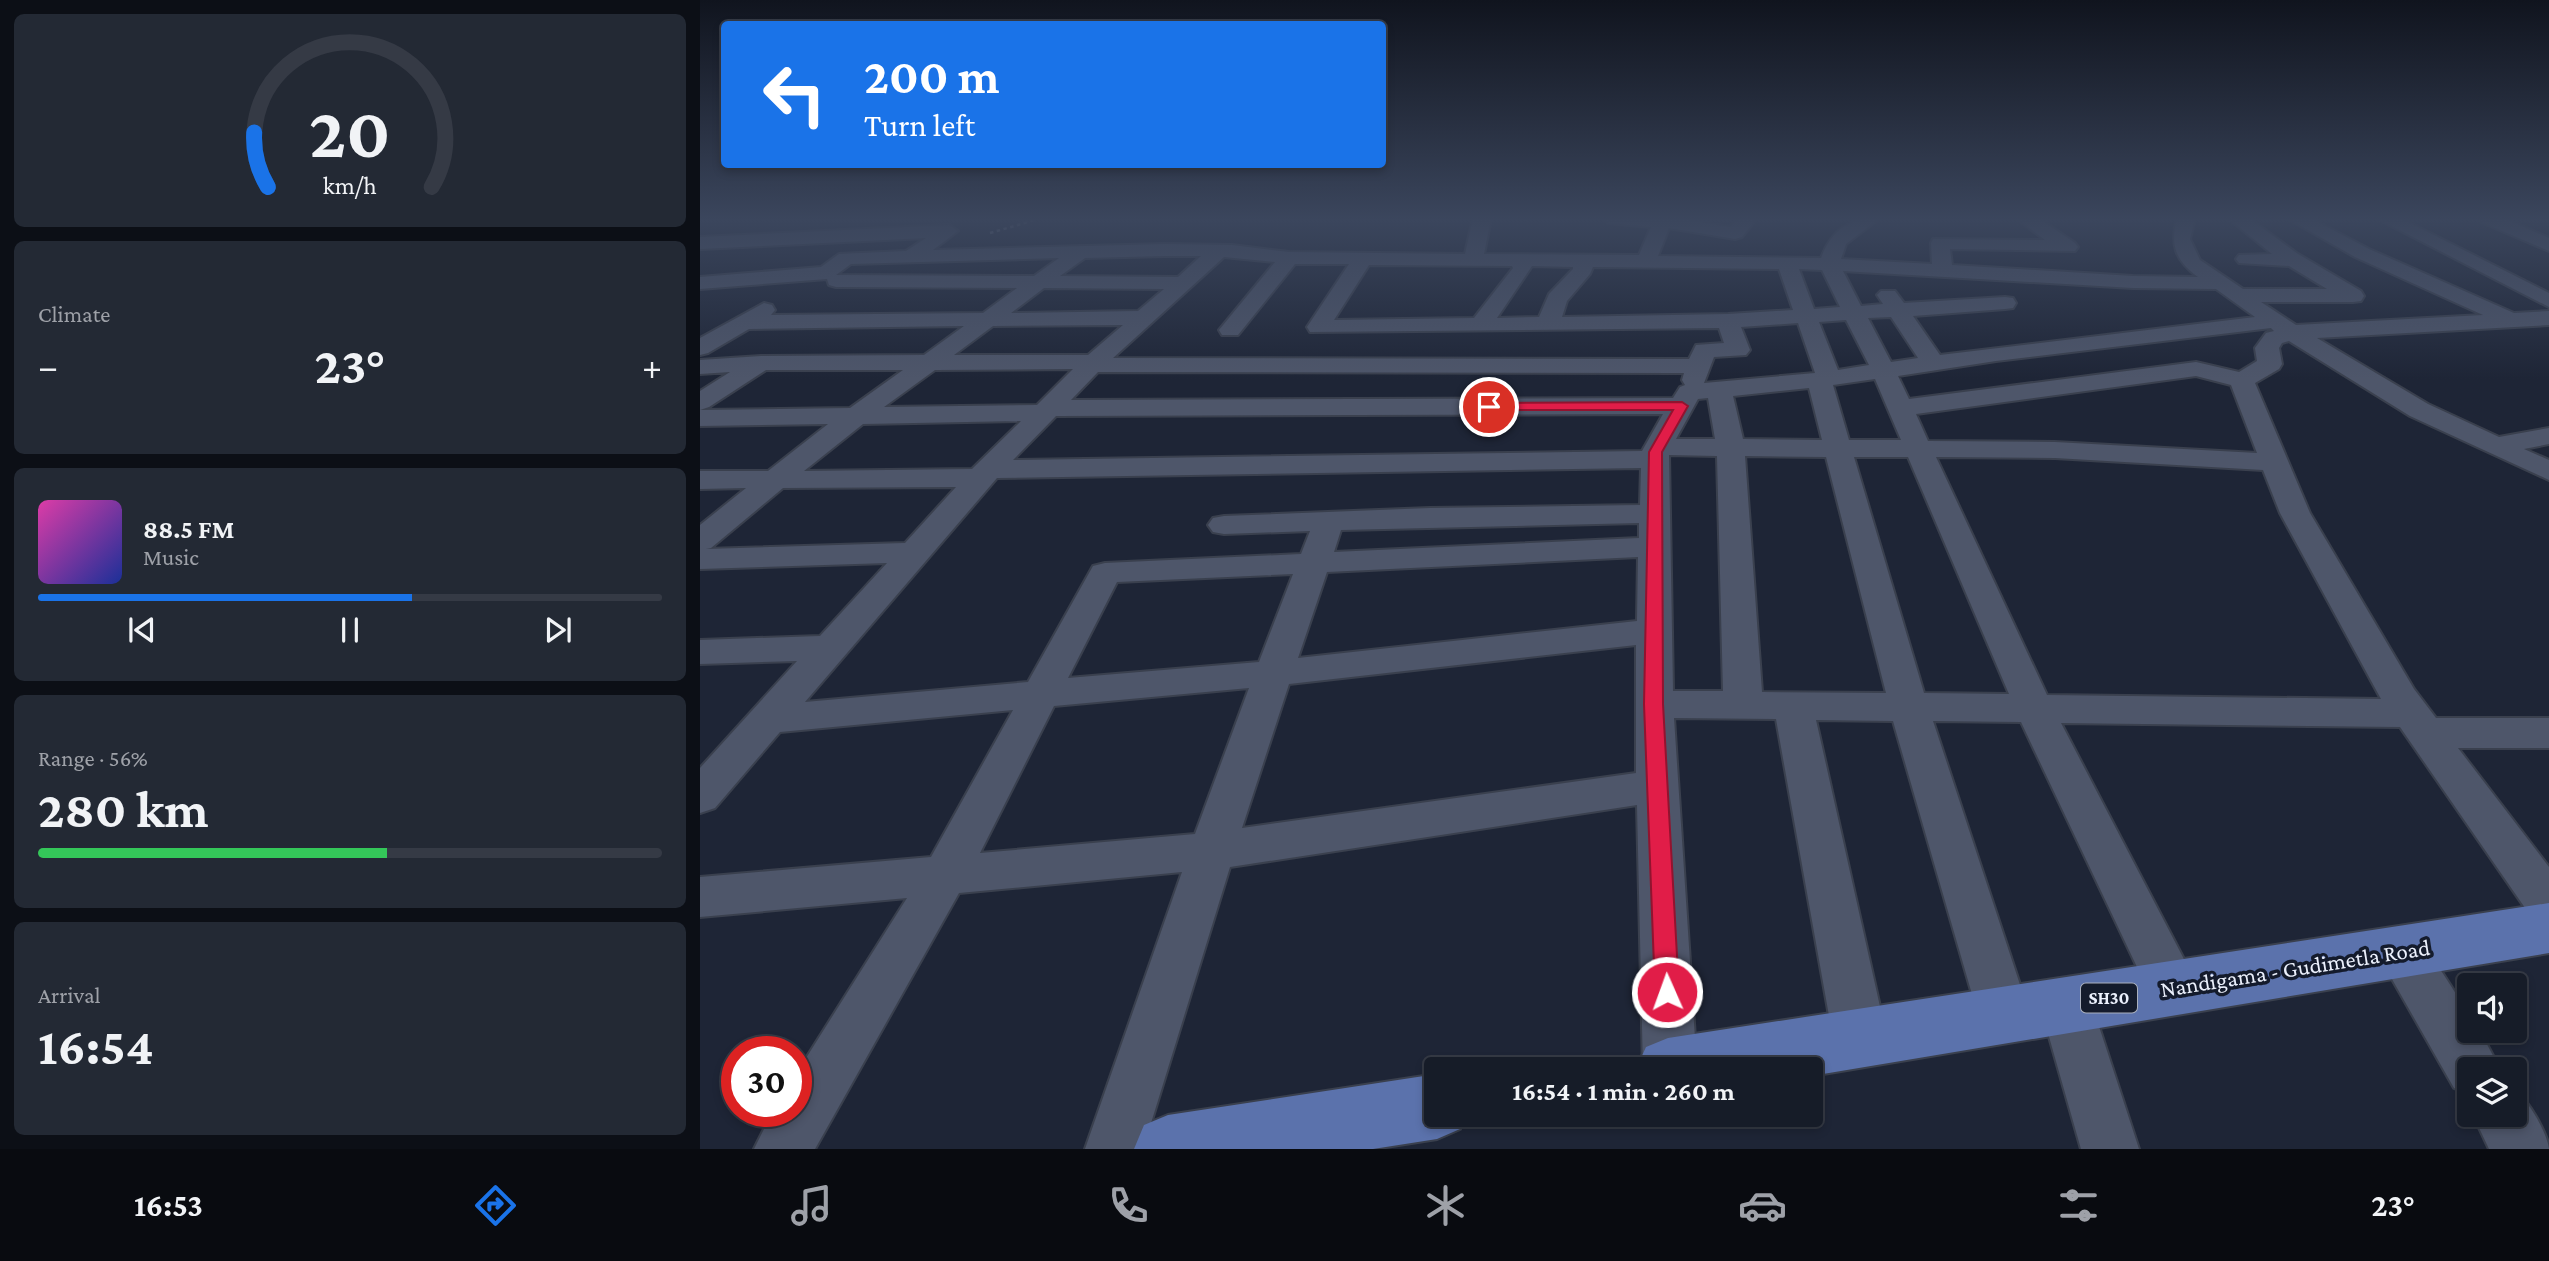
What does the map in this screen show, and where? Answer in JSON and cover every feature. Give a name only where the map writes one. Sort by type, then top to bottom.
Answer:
[{"type":"main road","name":"Nandigama - Gudimetla Road","points":[[1743,1057],[2549,928]]},
{"type":"main road","points":[[1168,1149],[1424,1108]]},
{"type":"street","points":[[700,348],[827,272]]},
{"type":"street","points":[[700,402],[761,363],[920,272]]},
{"type":"street","points":[[700,541],[858,415],[1054,272]]},
{"type":"street","points":[[705,785],[985,474],[1093,363],[1196,272]]},
{"type":"street","points":[[1230,330],[1278,272]]},
{"type":"street","points":[[1355,272],[1318,327],[1728,321],[2005,303]]},
{"type":"street","points":[[1480,325],[1520,272]]},
{"type":"street","points":[[1548,324],[1557,299],[1582,272]]},
{"type":"street","points":[[1791,272],[1807,316],[1824,379],[1837,449],[1909,707],[2004,1015]]},
{"type":"street","points":[[1833,272],[1883,370],[2034,708],[2173,988]]},
{"type":"street","points":[[1873,272],[1933,363]]},
{"type":"street","points":[[1937,272],[1974,339]]},
{"type":"street","points":[[1962,272],[2353,296],[2312,272]]},
{"type":"street","points":[[2095,272],[2103,280]]},
{"type":"street","points":[[2204,272],[2284,327],[2419,410],[2549,471]]},
{"type":"street","points":[[2403,272],[2511,320]]},
{"type":"street","points":[[2491,272],[2549,301]]},
{"type":"street","points":[[1985,273],[2036,349]]},
{"type":"street","points":[[700,283],[820,277],[904,281],[1184,283]]},
{"type":"street","points":[[744,322],[1145,318]]},
{"type":"street","points":[[700,418],[1047,410],[1697,388],[1824,379],[1933,363],[1974,339],[2036,349],[2284,327],[2549,318]]},
{"type":"street","points":[[1669,1057],[1654,704],[1657,453],[1697,388],[1704,350],[1738,350],[1728,321]]},
{"type":"street","points":[[1899,408],[2196,369],[2242,380],[2270,364],[2267,348],[2284,327]]},
{"type":"street","points":[[700,367],[761,363],[1093,363],[1697,388]]},
{"type":"street","points":[[2242,380],[2295,513],[2400,698],[2549,904]]},
{"type":"street","points":[[1697,388],[1731,448],[1743,705]]},
{"type":"street","points":[[2496,446],[2549,436]]},
{"type":"street","points":[[700,480],[985,474],[1657,453],[1731,448],[2054,450],[2274,462]]},
{"type":"street","points":[[1224,525],[1329,521],[1655,531]]},
{"type":"street","points":[[1114,1149],[1212,851],[1329,521]]},
{"type":"street","points":[[783,1149],[945,875],[1105,573],[1314,563],[1655,531]]},
{"type":"street","points":[[700,559],[914,552]]},
{"type":"street","points":[[767,719],[1274,673],[1654,631]]},
{"type":"street","points":[[700,652],[829,648]]},
{"type":"street","points":[[1654,704],[2034,708],[2418,723],[2549,733]]},
{"type":"street","points":[[1793,705],[1860,1038]]},
{"type":"street","points":[[700,897],[1212,851],[1658,786]]},
{"type":"street","points":[[2401,951],[2466,1057]]},
{"type":"street","points":[[2066,1005],[2110,1149]]},
{"type":"street","points":[[2508,1127],[2522,1149]]},
{"type":"route","points":[[1489,407],[1682,406],[1655,452],[1654,704],[1667,992]]}]
